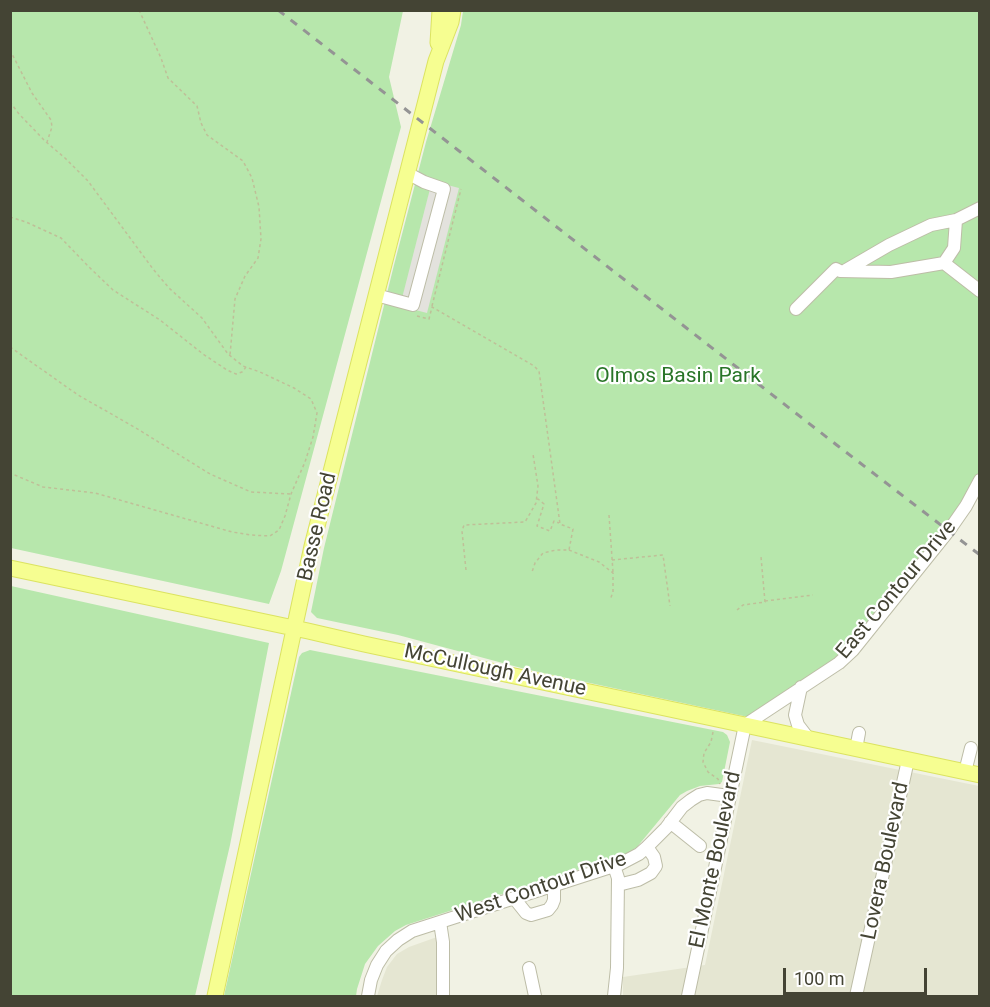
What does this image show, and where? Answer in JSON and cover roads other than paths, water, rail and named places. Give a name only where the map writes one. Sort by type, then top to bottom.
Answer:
[{"type":"main road","name":"Basse Road","points":[[436,61],[440,10]]},
{"type":"main road","name":"Basse Road","points":[[215,996],[312,546],[436,61],[451,22],[453,10]]},
{"type":"main road","name":"McCullough Avenue","points":[[10,568],[972,774]]},
{"type":"street","points":[[376,295],[413,305],[444,189],[407,173]]},
{"type":"street","points":[[844,271],[889,245],[931,225],[956,220],[980,208]]},
{"type":"street","points":[[796,309],[836,269],[891,272],[944,263],[954,248],[956,220]]},
{"type":"street","points":[[944,263],[980,291]]},
{"type":"street","name":"East Contour Drive","points":[[745,724],[838,663],[853,650],[950,528],[966,506],[980,480]]},
{"type":"street","points":[[801,687],[795,715],[798,725],[808,738]]},
{"type":"street","name":"El Monte Boulevard","points":[[688,996],[745,724]]},
{"type":"street","points":[[856,748],[859,732]]},
{"type":"street","points":[[970,748],[972,774]]},
{"type":"street","name":"Lovera Boulevard","points":[[856,996],[908,760]]},
{"type":"street","name":"West Contour Drive","points":[[368,996],[377,965],[386,951],[412,931],[614,866],[639,854],[682,807],[699,795],[729,796]]},
{"type":"street","points":[[670,822],[700,846]]},
{"type":"street","points":[[618,885],[638,880],[651,873],[656,866],[654,857],[647,847]]},
{"type":"street","points":[[614,866],[618,878],[617,968],[614,996]]},
{"type":"street","points":[[514,898],[526,913],[531,915],[548,910],[554,900],[554,885]]},
{"type":"street","points":[[440,922],[443,942],[443,996]]},
{"type":"street","points":[[528,968],[535,996]]},
{"type":"railway","points":[[278,10],[980,555]]},
{"type":"park label","name":"Olmos Basin Park","points":[[678,377]]}]
